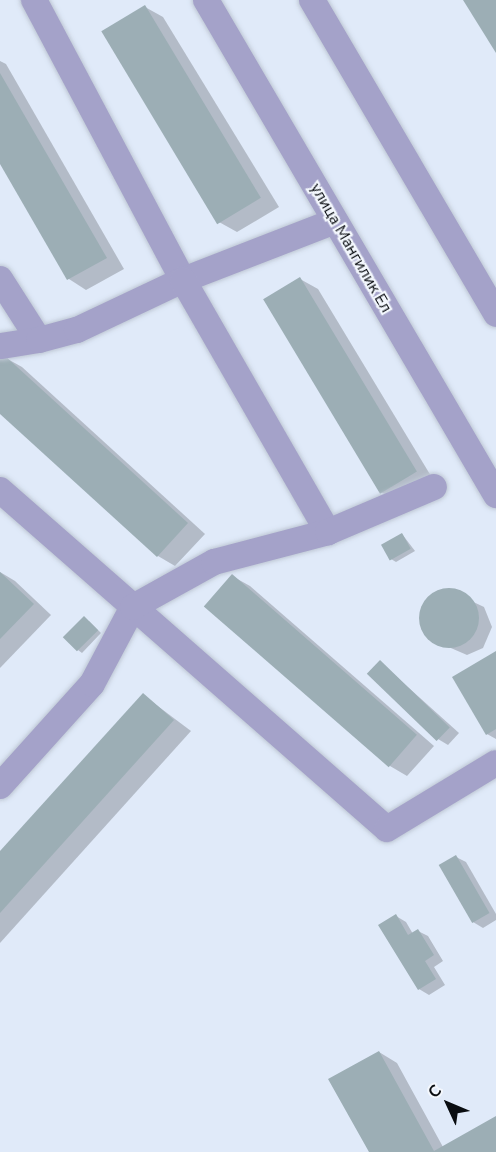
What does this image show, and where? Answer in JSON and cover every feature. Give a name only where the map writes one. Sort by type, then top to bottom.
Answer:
[{"type":"street","points":[[34,0],[183,280],[328,532]]},
{"type":"street","name":"улица Мангилик Ел","points":[[206,0],[496,495]]},
{"type":"street","points":[[312,0],[495,310]]},
{"type":"street","points":[[0,346],[39,340],[76,330],[183,280],[335,221]]},
{"type":"street","points":[[0,279],[39,340]]},
{"type":"street","points":[[0,786],[92,684],[134,607],[214,562],[328,532],[434,487]]},
{"type":"street","points":[[3,499],[134,607],[387,829],[496,763]]},
{"type":"building","points":[[463,0],[496,0],[496,53]]},
{"type":"building","points":[[145,5],[261,198],[217,224],[101,31]]},
{"type":"building","points":[[0,73],[107,258],[67,280],[0,164]]},
{"type":"building","points":[[300,277],[417,472],[380,494],[263,299]]},
{"type":"building","points":[[4,355],[188,523],[157,557],[0,414],[0,359]]},
{"type":"building","points":[[402,533],[411,549],[390,560],[381,545]]},
{"type":"building","points":[[0,572],[34,604],[0,639]]},
{"type":"building","points":[[232,574],[417,735],[389,767],[204,606]]},
{"type":"building","points":[[449,588],[470,597],[479,618],[470,639],[449,648],[428,639],[419,618],[428,597]]},
{"type":"building","points":[[84,616],[98,630],[77,651],[63,637]]},
{"type":"building","points":[[496,651],[496,729],[486,735],[452,677]]},
{"type":"building","points":[[380,660],[450,727],[437,741],[367,674]]},
{"type":"building","points":[[143,693],[174,720],[0,913],[0,851]]},
{"type":"building","points":[[456,855],[489,913],[472,923],[439,865]]},
{"type":"building","points":[[396,914],[408,935],[418,929],[434,955],[425,961],[436,979],[418,990],[378,925]]},
{"type":"building","points":[[379,1051],[434,1151],[496,1116],[496,1152],[369,1152],[328,1079]]}]
